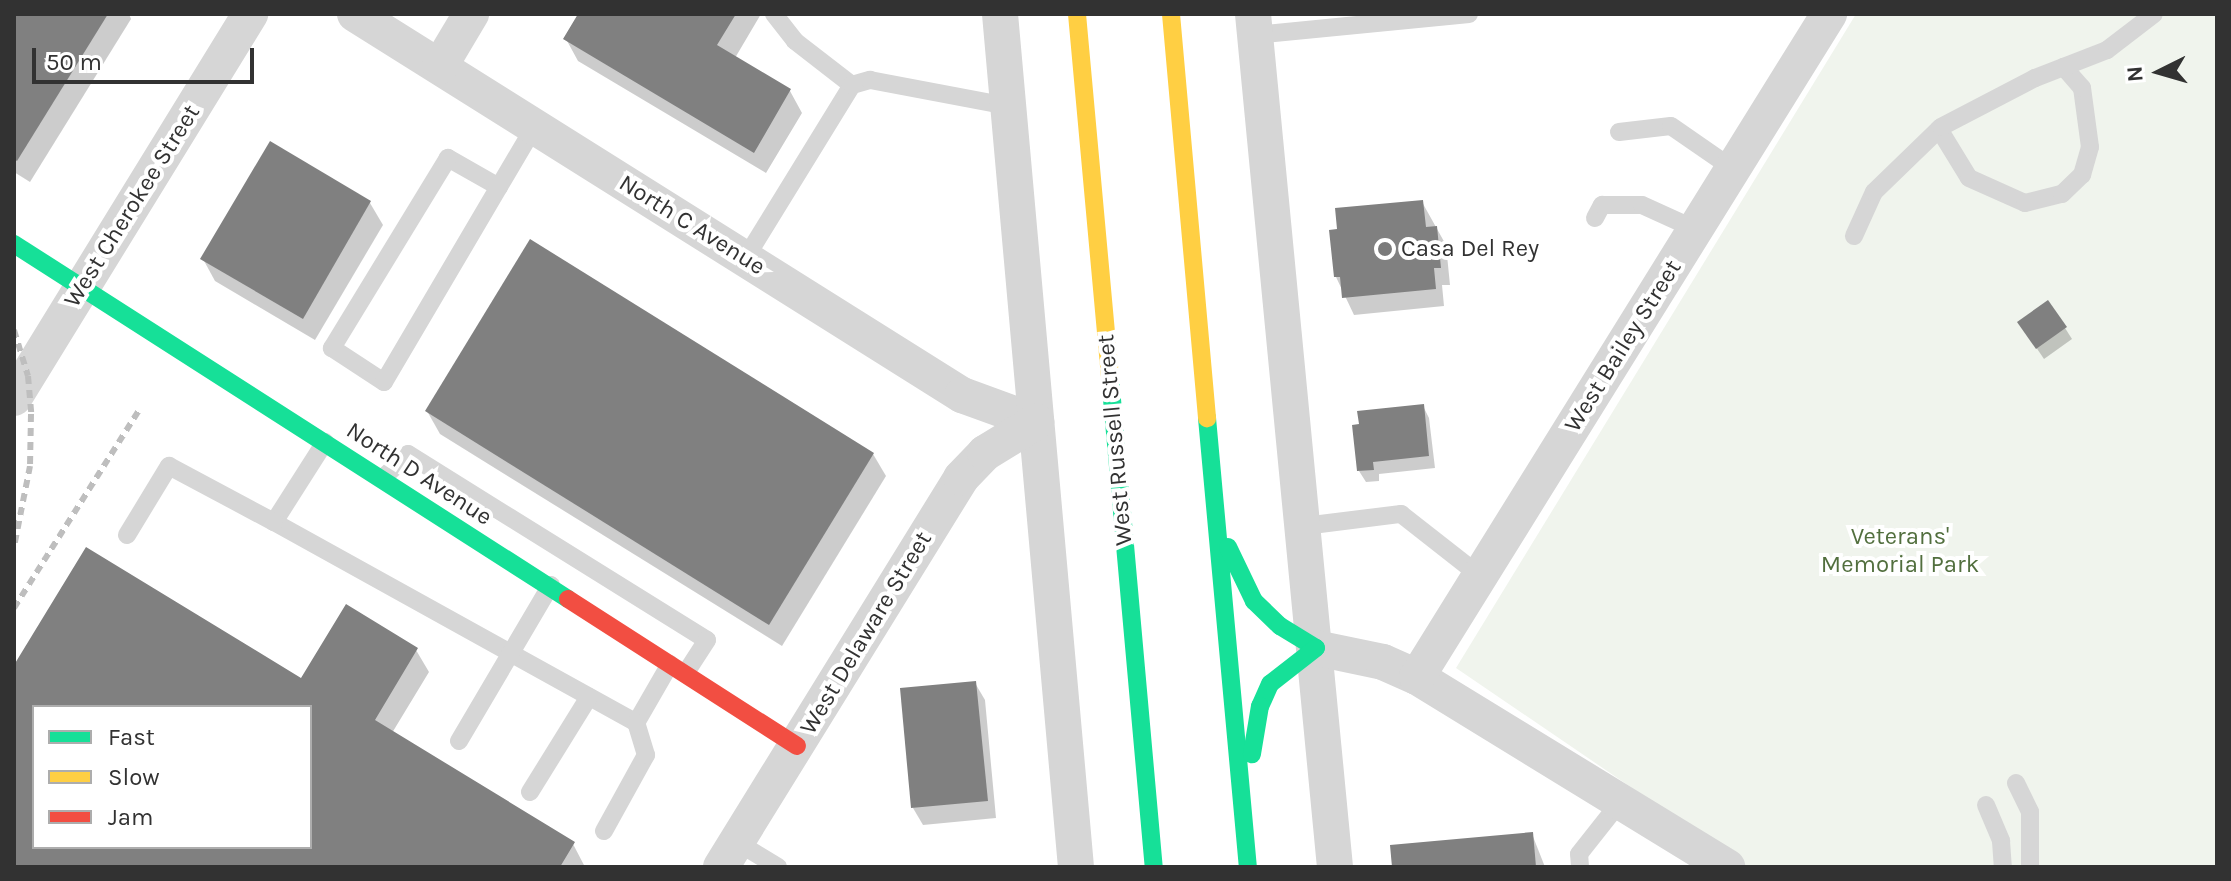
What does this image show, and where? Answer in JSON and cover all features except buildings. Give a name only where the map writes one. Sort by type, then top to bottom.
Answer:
[{"type":"main road","name":"West Russell Street","points":[[1077,14],[1154,867]]},
{"type":"main road","points":[[1171,14],[1249,867]]},
{"type":"main road","name":"North D Avenue","points":[[14,244],[797,746]]},
{"type":"main road","points":[[1214,494],[1229,551],[1254,601],[1280,626],[1316,648],[1270,684],[1260,706],[1251,764],[1249,867]]},
{"type":"street","name":"West Cherokee Street","points":[[14,398],[250,14]]},
{"type":"street","name":"North C Avenue","points":[[355,14],[962,395],[1036,422]]},
{"type":"street","points":[[440,66],[471,14]]},
{"type":"street","points":[[1000,14],[1076,867]]},
{"type":"street","name":"West Bailey Street","points":[[1417,677],[1829,14]]},
{"type":"street","points":[[1254,25],[1335,867]]},
{"type":"street","name":"West Delaware Street","points":[[729,854],[961,478],[985,453],[1036,422]]},
{"type":"street","points":[[1316,648],[1383,662],[1417,677],[1727,867]]},
{"type":"lane","points":[[774,14],[795,41],[852,85]]},
{"type":"lane","points":[[1254,25],[1469,14]]},
{"type":"lane","points":[[1854,236],[1874,192],[1939,129],[2064,67],[2107,50],[2146,17]]},
{"type":"lane","points":[[1939,129],[1969,178],[2025,203],[2062,194],[2082,175],[2090,147],[2082,88],[2064,67]]},
{"type":"lane","points":[[745,259],[852,85],[870,80],[1008,106]]},
{"type":"lane","points":[[499,187],[448,158],[332,348],[384,382],[535,126]]},
{"type":"lane","points":[[1619,132],[1671,126],[1733,169]]},
{"type":"lane","points":[[1595,218],[1602,205],[1642,205],[1695,229]]},
{"type":"lane","points":[[274,522],[325,442]]},
{"type":"lane","points":[[382,479],[408,454],[707,640],[678,669],[636,723]]},
{"type":"lane","points":[[127,535],[169,466],[636,723],[646,755],[604,831]]},
{"type":"lane","points":[[1304,526],[1401,514],[1480,576]]},
{"type":"lane","points":[[459,741],[568,554]]},
{"type":"lane","points":[[530,792],[589,697]]},
{"type":"lane","points":[[2016,783],[2030,812],[2030,867]]},
{"type":"lane","points":[[1580,867],[1579,854],[1620,802]]},
{"type":"lane","points":[[1986,805],[2001,841],[2003,867]]},
{"type":"lane","points":[[729,854],[778,867]]},
{"type":"green space","name":"Veterans' Memorial Park","points":[[1856,14],[2217,14],[2217,867],[1748,867],[1456,668]]},
{"type":"railway","points":[[14,330],[28,376],[31,414],[30,466],[14,547]]},
{"type":"railway","points":[[14,608],[139,410]]},
{"type":"traffic: fast","points":[[14,244],[568,599]]},
{"type":"traffic: fast","points":[[1110,377],[1154,867]]},
{"type":"traffic: fast","points":[[1207,418],[1248,867]]},
{"type":"traffic: fast","points":[[1228,547],[1254,601],[1280,626],[1316,648],[1270,684],[1260,706],[1252,754]]},
{"type":"traffic: slow","points":[[1077,14],[1110,377]]},
{"type":"traffic: slow","points":[[1171,14],[1207,418]]},
{"type":"traffic: jam","points":[[568,599],[797,746]]},
{"type":"place","name":"Casa Del Rey","points":[[1385,249]]}]
